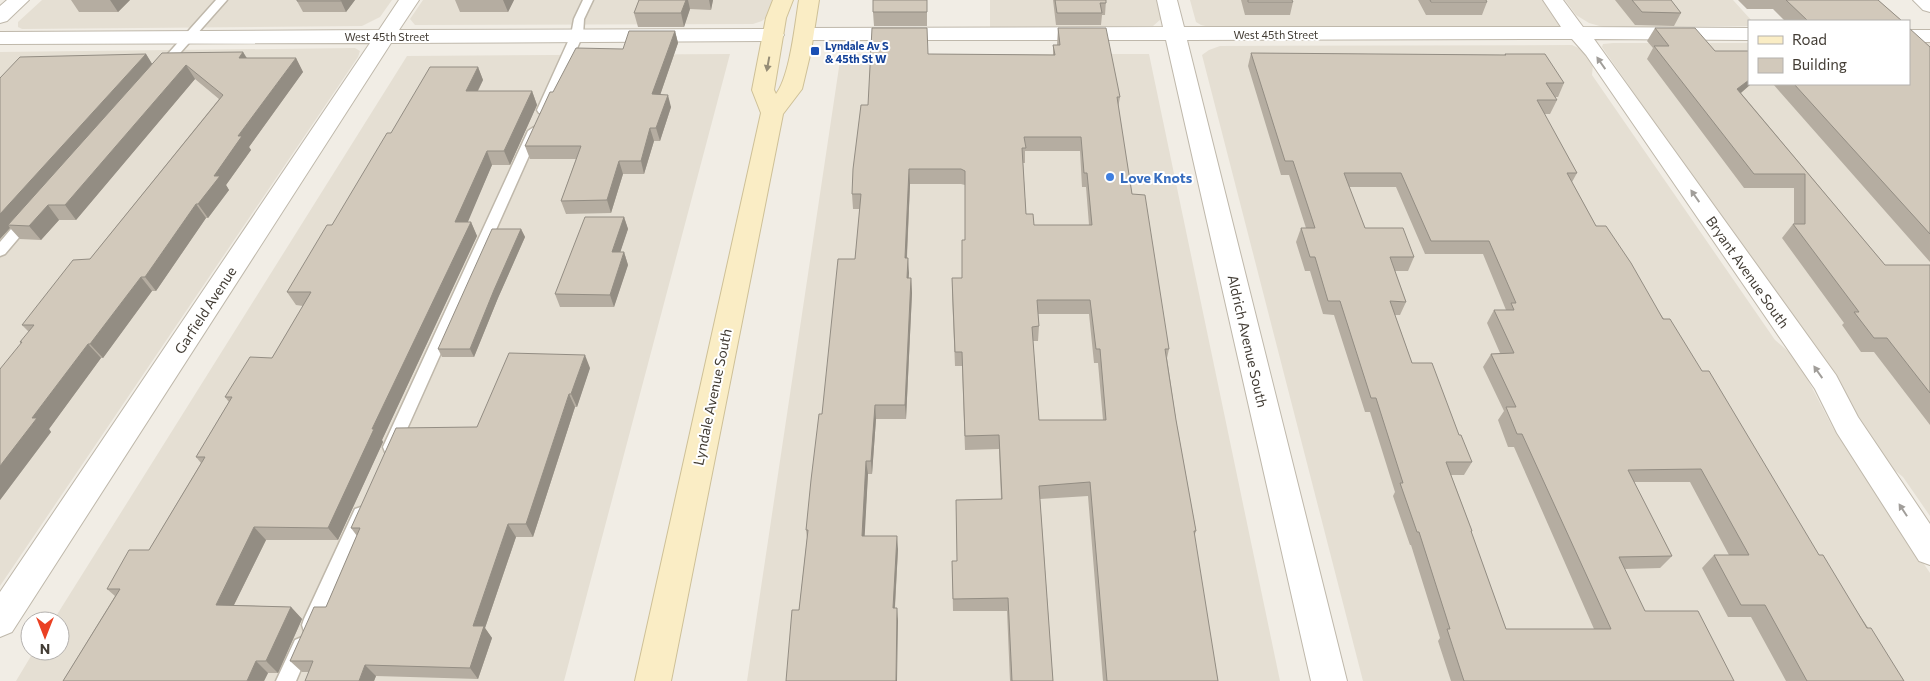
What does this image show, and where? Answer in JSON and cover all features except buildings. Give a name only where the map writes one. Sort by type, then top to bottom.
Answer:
[{"type":"main road","points":[[772,113],[763,90],[776,18],[783,0]]},
{"type":"main road","name":"Lyndale Avenue South","points":[[653,681],[772,113],[791,89],[802,51],[809,0]]},
{"type":"street","points":[[0,17],[19,0]]},
{"type":"street","name":"Garfield Avenue","points":[[0,621],[409,0]]},
{"type":"street","name":"Aldrich Avenue South","points":[[1167,0],[1329,681]]},
{"type":"street","name":"Bryant Avenue South","points":[[1553,0],[1826,383],[1847,425],[1930,551]]},
{"type":"street","points":[[1923,0],[1930,6]]},
{"type":"street","name":"West 45th Street","points":[[804,34],[1748,34]]},
{"type":"street","name":"West 45th Street","points":[[0,38],[774,35]]},
{"type":"street","points":[[1910,36],[1930,36]]},
{"type":"lane","points":[[156,75],[222,0]]},
{"type":"lane","points":[[384,462],[577,35],[579,19],[588,0]]},
{"type":"lane","points":[[0,250],[39,207]]},
{"type":"lane","points":[[286,681],[368,499]]},
{"type":"shaded area","points":[[42,0],[392,0],[380,17],[362,26],[22,29],[18,27],[18,22]]},
{"type":"shaded area","points":[[423,0],[772,0],[768,16],[762,21],[753,24],[415,25],[410,19]]},
{"type":"shaded area","points":[[990,0],[1157,0],[1161,19],[1153,26],[990,27]]},
{"type":"shaded area","points":[[1190,0],[1547,0],[1561,25],[1558,29],[1529,30],[1506,26],[1210,27],[1196,22]]},
{"type":"shaded area","points":[[1565,0],[1733,0],[1751,20],[1748,20],[1748,26],[1603,27],[1589,23],[1576,15]]},
{"type":"shaded area","points":[[1748,43],[1748,85],[1910,85],[1910,43],[1930,43],[1930,516],[1903,477],[1874,453],[1827,372],[1602,47],[1603,44]]},
{"type":"shaded area","points":[[1572,45],[1585,51],[1593,64],[1592,75],[1775,340],[1797,359],[1833,428],[1930,573],[1930,681],[1363,681],[1202,55],[1220,46]]},
{"type":"shaded area","points":[[355,48],[360,51],[358,57],[0,586],[0,52]]},
{"type":"shaded area","points":[[730,54],[564,681],[16,681],[28,661],[70,661],[70,611],[59,611],[407,56]]},
{"type":"shaded area","points":[[841,54],[1149,54],[1280,681],[747,681]]},
{"type":"place","name":"Lyndale Av S & 45th St W","points":[[815,51]]},
{"type":"place","name":"Love Knots","points":[[1110,177]]}]
